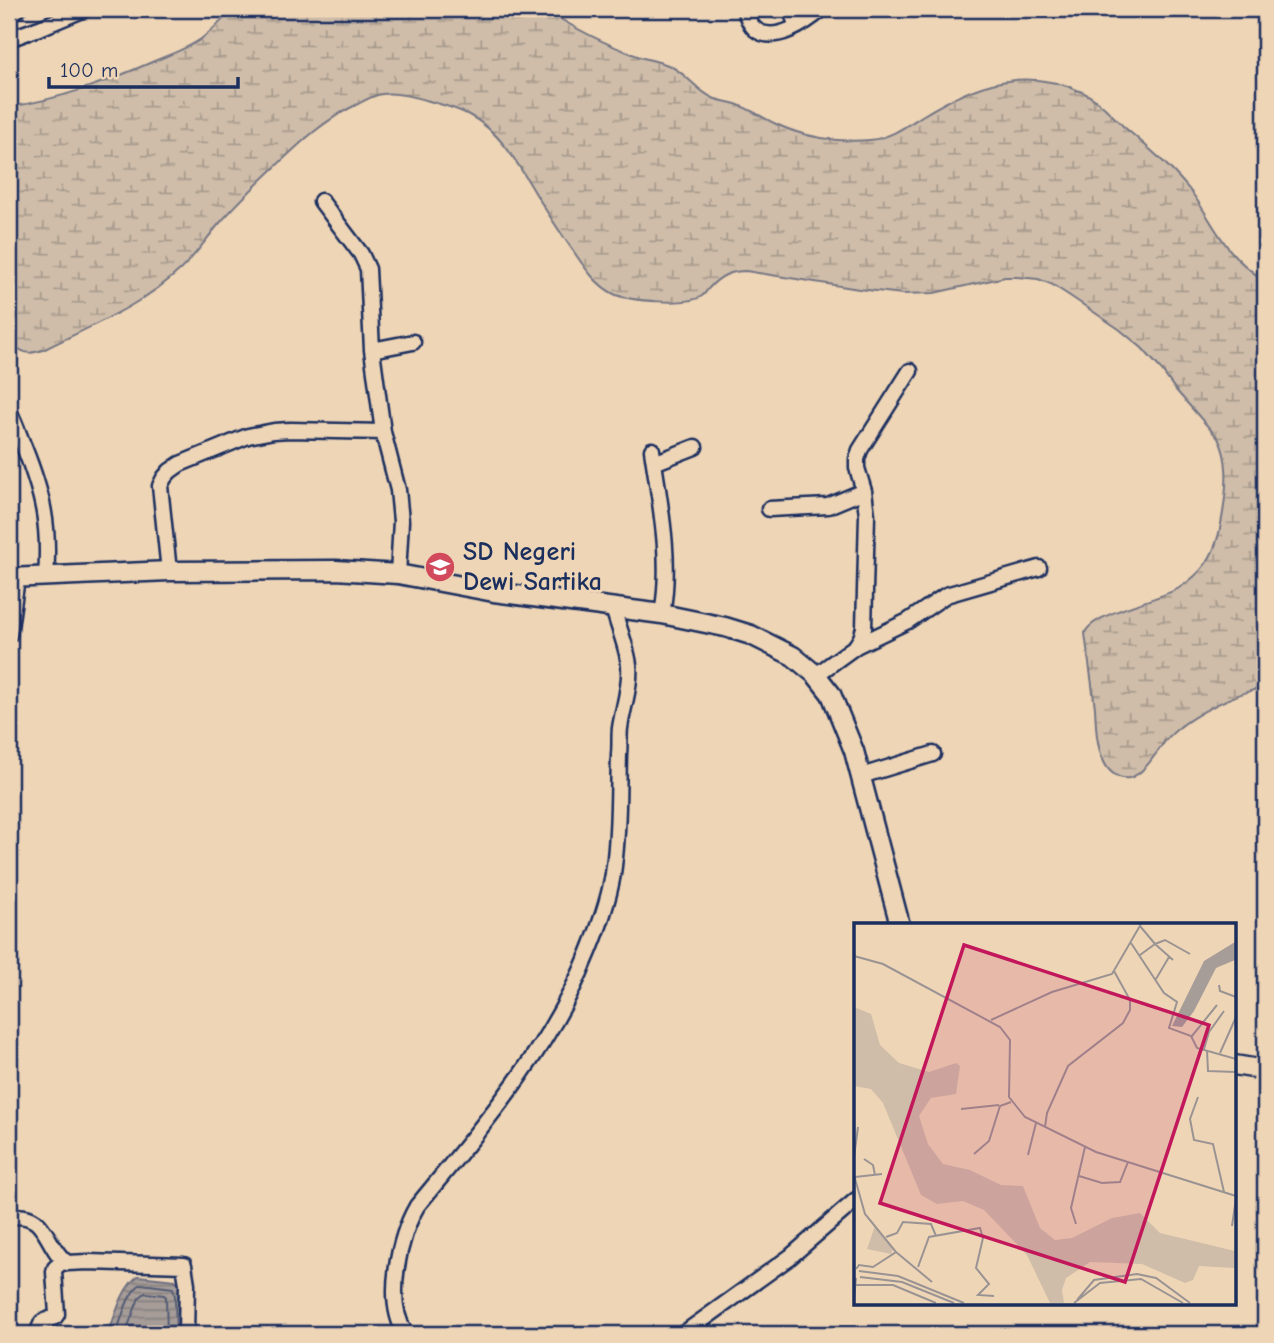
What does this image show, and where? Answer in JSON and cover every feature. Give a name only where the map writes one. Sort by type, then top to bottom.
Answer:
[{"type":"main road","points":[[13,578],[169,571],[337,570],[398,574],[494,592],[662,614],[751,635],[793,656],[816,675],[831,694],[854,751],[899,923]]},
{"type":"main road","points":[[1236,1065],[1265,1070]]},
{"type":"street","points":[[9,12],[18,9]]},
{"type":"street","points":[[9,39],[85,9]]},
{"type":"street","points":[[744,9],[747,18],[757,30],[767,34],[783,32],[797,26],[822,9]]},
{"type":"street","points":[[790,9],[797,26]]},
{"type":"street","points":[[321,201],[361,254],[368,269],[372,350],[383,432],[400,506],[398,574]]},
{"type":"street","points":[[372,350],[413,342]]},
{"type":"street","points":[[856,646],[861,638],[865,617],[867,515],[857,459],[910,371]]},
{"type":"street","points":[[9,411],[38,483],[47,522],[46,577]]},
{"type":"street","points":[[169,571],[160,486],[170,471],[180,464],[234,440],[261,433],[290,430],[383,432]]},
{"type":"street","points":[[662,614],[666,549],[653,457],[695,447]]},
{"type":"street","points":[[769,509],[828,506],[864,491]]},
{"type":"street","points":[[816,675],[856,646],[908,621],[946,595],[1039,568]]},
{"type":"street","points":[[9,635],[13,578]]},
{"type":"street","points":[[406,1334],[400,1326],[396,1312],[395,1292],[401,1249],[409,1220],[525,1070],[569,998],[598,930],[614,866],[620,730],[629,678],[627,654],[613,608]]},
{"type":"street","points":[[861,776],[933,754]]},
{"type":"street","points":[[683,1334],[790,1257],[854,1202]]},
{"type":"street","points":[[9,1217],[29,1217],[41,1225],[63,1261],[68,1264],[88,1262],[185,1266],[186,1334]]},
{"type":"street","points":[[37,1334],[42,1322],[57,1314],[54,1272],[63,1261]]},
{"type":"green space","points":[[232,9],[545,9],[603,42],[670,66],[713,98],[739,105],[787,129],[834,140],[858,141],[884,137],[961,95],[999,82],[1039,80],[1060,84],[1093,99],[1176,175],[1192,193],[1231,251],[1265,282],[1265,688],[1226,700],[1186,723],[1166,740],[1145,768],[1135,776],[1117,776],[1104,762],[1099,749],[1085,633],[1100,619],[1170,593],[1201,569],[1211,556],[1218,535],[1226,480],[1226,463],[1218,438],[1142,348],[1119,329],[1051,284],[1038,279],[1017,277],[1005,277],[934,293],[903,294],[740,271],[721,277],[703,295],[695,299],[658,301],[622,297],[602,286],[587,270],[492,131],[464,113],[424,99],[400,94],[379,95],[335,117],[303,141],[253,188],[186,264],[166,282],[116,314],[45,349],[30,353],[18,348],[9,341],[9,107],[47,100],[82,89],[177,52],[205,36]]},
{"type":"water","points":[[138,1276],[175,1280],[181,1287],[182,1334],[108,1334],[123,1295]]},
{"type":"place","name":"SD Negeri Dewi Sartika","points":[[440,567]]}]
